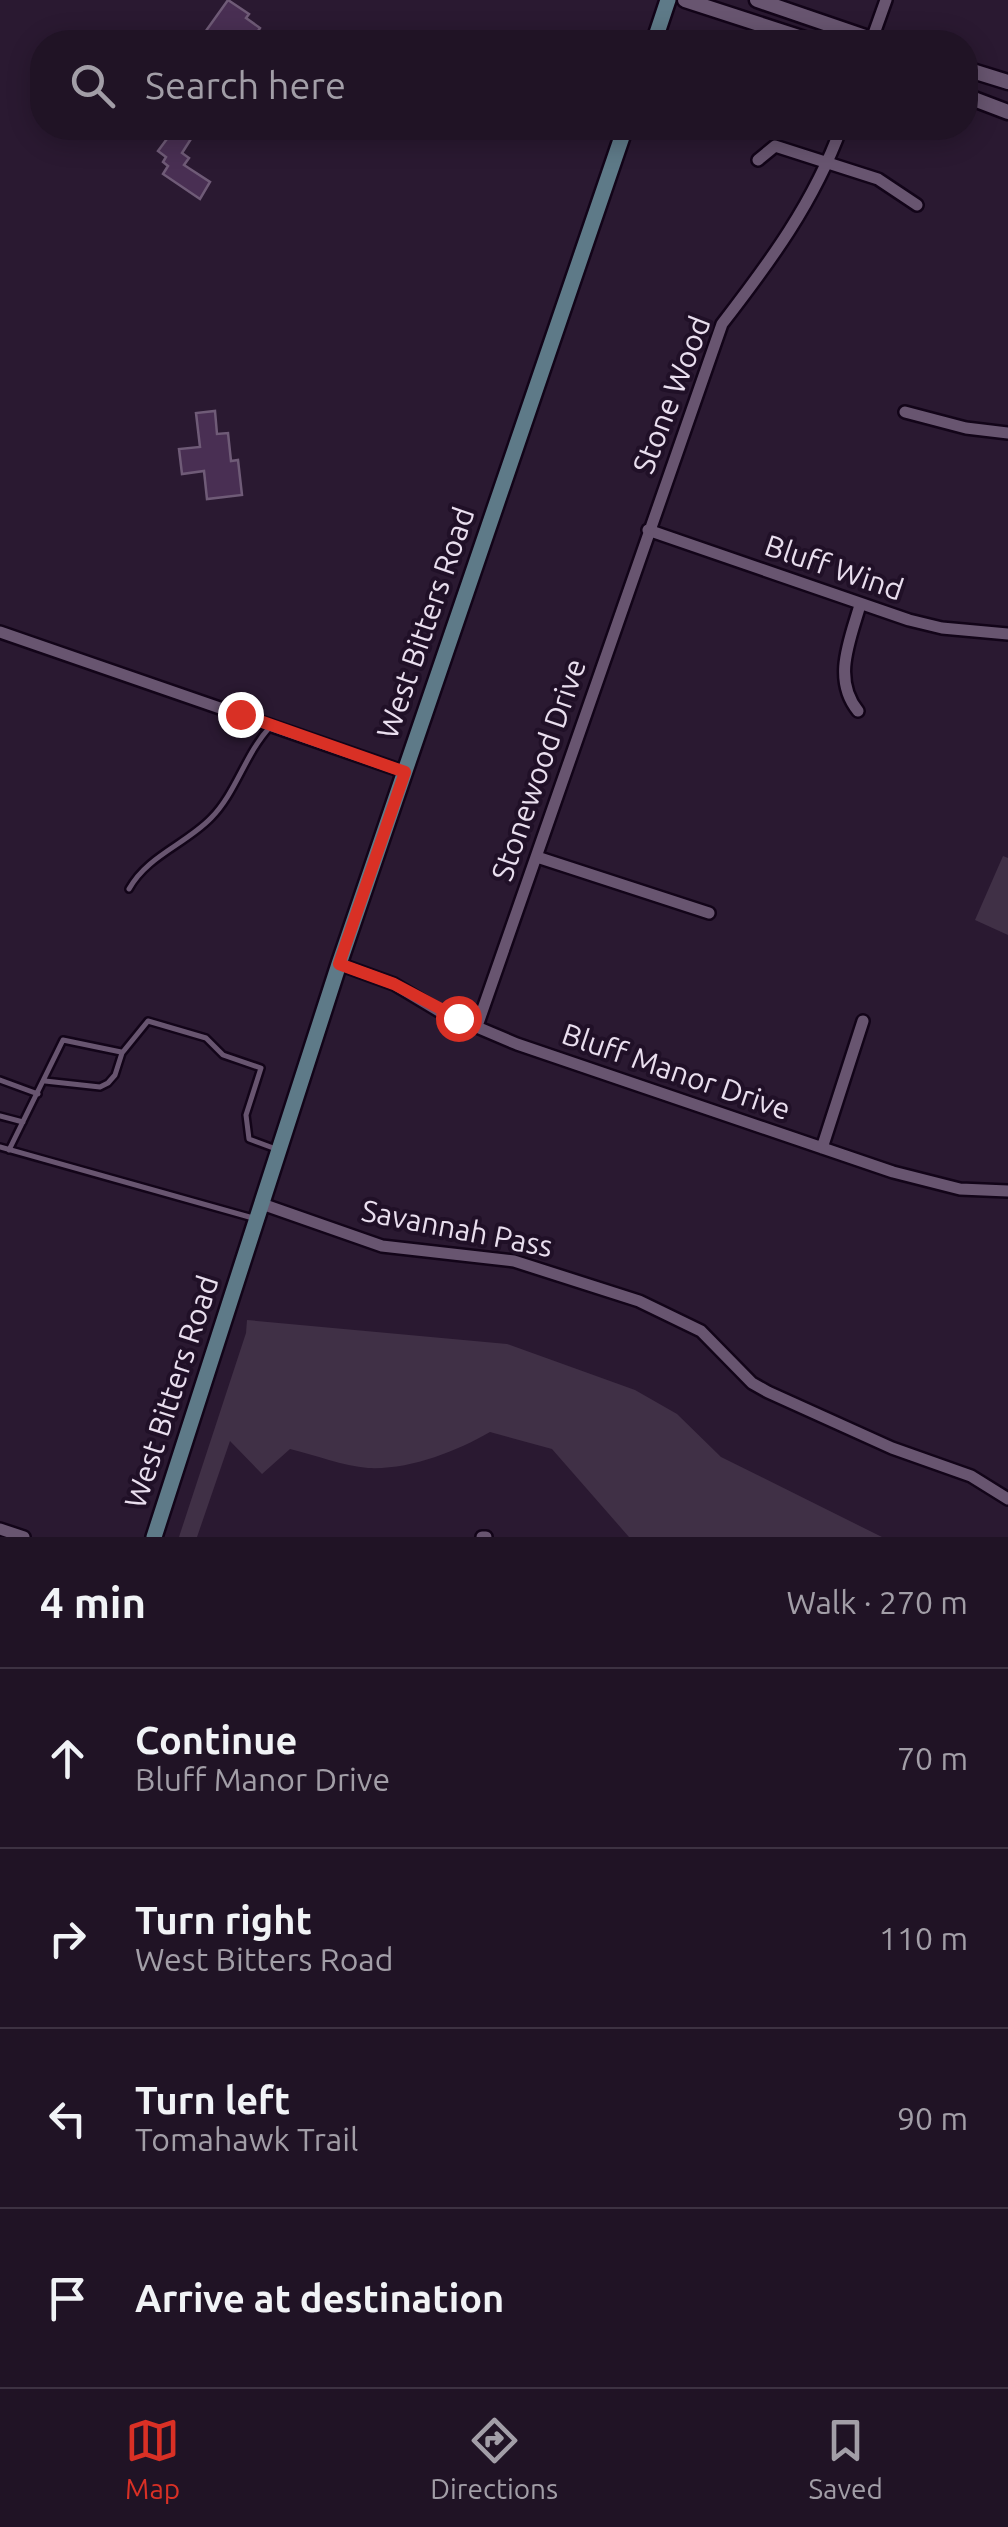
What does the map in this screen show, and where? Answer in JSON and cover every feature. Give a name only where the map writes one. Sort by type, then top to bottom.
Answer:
[{"type":"main road","points":[[658,30],[668,0]]},
{"type":"main road","name":"West Bitters Road","points":[[154,1537],[339,964],[621,140]]},
{"type":"street","points":[[685,0],[777,30]]},
{"type":"street","points":[[758,0],[842,30]]},
{"type":"street","points":[[878,30],[886,0]]},
{"type":"street","points":[[978,73],[1008,82]]},
{"type":"street","points":[[978,101],[1008,112]]},
{"type":"street","name":"Stone Wood","points":[[648,530],[722,324],[790,234],[837,140]]},
{"type":"street","points":[[758,160],[775,146],[878,179],[917,205]]},
{"type":"street","points":[[905,412],[966,428],[1008,433]]},
{"type":"street","name":"Bluff Wind","points":[[648,530],[860,605],[942,628],[1008,634]]},
{"type":"street","name":"Stonewood Drive","points":[[477,1026],[648,530]]},
{"type":"street","points":[[858,711],[849,700],[844,675],[860,605]]},
{"type":"street","points":[[0,632],[405,772]]},
{"type":"street","points":[[536,856],[710,913]]},
{"type":"street","name":"Bluff Manor Drive","points":[[339,964],[394,984],[439,1011],[517,1044],[822,1148],[919,1180],[1008,1192]]},
{"type":"street","points":[[822,1148],[862,1021]]},
{"type":"street","name":"Savannah Pass","points":[[259,1211],[382,1246],[514,1262],[639,1301],[701,1331],[752,1383],[768,1392],[892,1448],[952,1467],[1008,1498]]},
{"type":"street","points":[[0,1529],[24,1537]]},
{"type":"lane","points":[[129,888],[143,870],[216,813],[256,742],[272,725]]},
{"type":"lane","points":[[44,1082],[100,1087],[115,1075],[122,1053],[148,1021],[206,1038],[224,1055],[262,1068],[246,1115],[249,1139],[279,1150]]},
{"type":"lane","points":[[9,1150],[63,1040],[122,1053]]},
{"type":"lane","points":[[0,1080],[38,1094]]},
{"type":"lane","points":[[0,1116],[23,1122]]},
{"type":"lane","points":[[0,1147],[259,1211]]},
{"type":"shaded area","points":[[1003,856],[1008,858],[1008,935],[975,920]]},
{"type":"shaded area","points":[[247,1320],[507,1344],[635,1390],[677,1414],[721,1457],[882,1537],[629,1537],[552,1449],[490,1432],[431,1458],[384,1468],[349,1465],[290,1449],[262,1474],[230,1441],[197,1537],[179,1537]]},
{"type":"building","points":[[228,0],[249,14],[246,18],[260,28],[259,30],[207,30]]},
{"type":"building","points":[[166,140],[190,140],[182,153],[189,158],[184,165],[210,182],[200,199],[163,174],[168,166],[163,162],[166,157],[158,151]]},
{"type":"building","points":[[215,411],[217,434],[228,433],[231,461],[238,460],[242,495],[207,499],[204,471],[182,474],[179,449],[200,447],[196,413]]},
{"type":"route","points":[[240,714],[405,772],[339,964],[394,984],[458,1018]]}]
